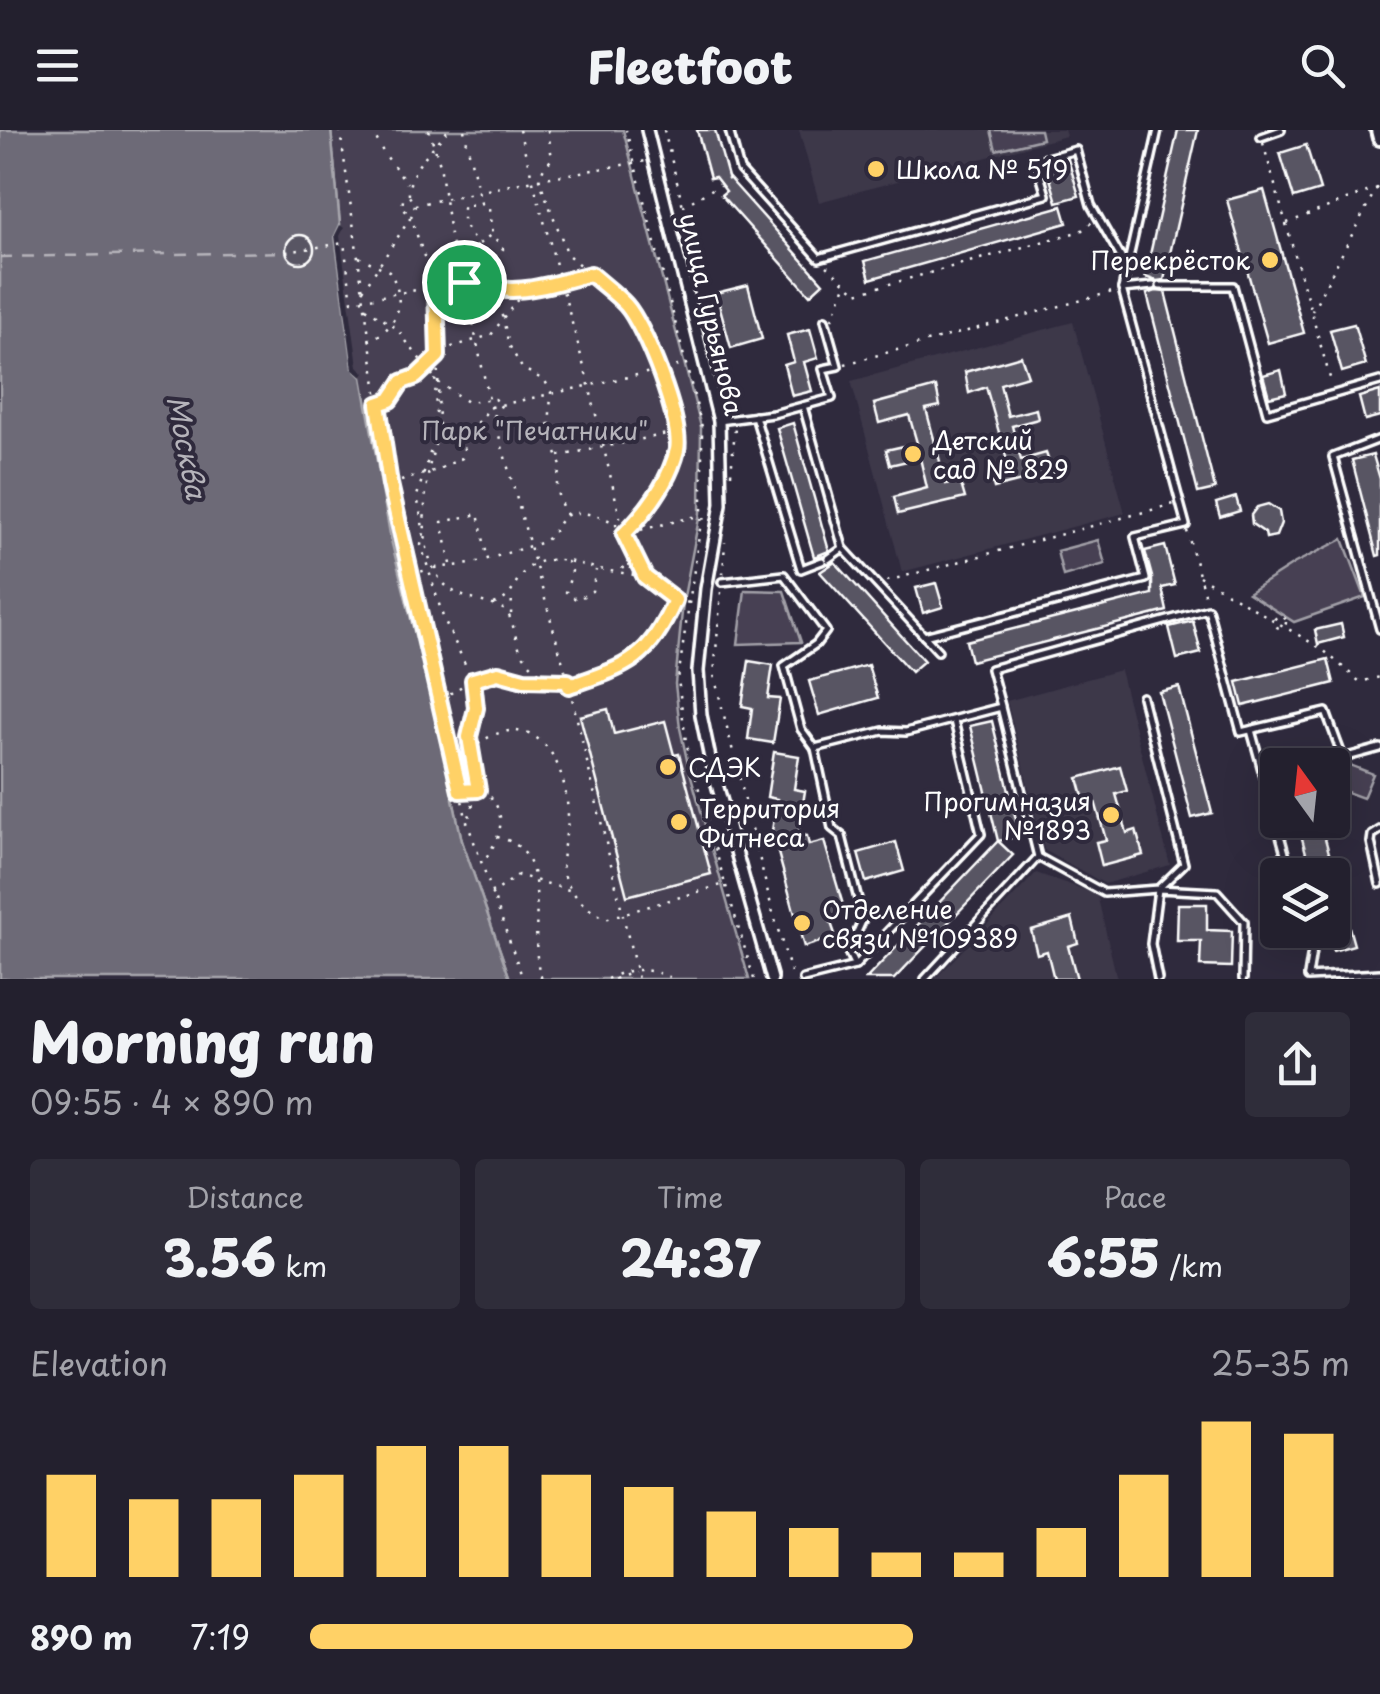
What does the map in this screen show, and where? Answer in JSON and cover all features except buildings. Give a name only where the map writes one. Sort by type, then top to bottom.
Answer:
[{"type":"main road","points":[[1378,130],[1380,138]]},
{"type":"street","name":"улица Гурьянова","points":[[647,130],[720,422],[721,504],[706,589],[698,671],[702,714],[711,762],[772,979]]},
{"type":"lane","points":[[729,130],[740,170],[819,258],[1046,195],[1036,161],[1076,150],[1097,218],[1127,268]]},
{"type":"lane","points":[[924,636],[1146,579],[1136,537],[1186,524],[1122,289],[1158,130]]},
{"type":"lane","points":[[1261,137],[1281,130]]},
{"type":"lane","points":[[1122,289],[1233,286],[1267,413],[1380,381]]},
{"type":"lane","points":[[720,422],[832,398],[823,369],[838,366],[825,320]]},
{"type":"lane","points":[[803,406],[843,548],[938,651]]},
{"type":"lane","points":[[756,416],[801,569],[843,548]]},
{"type":"lane","points":[[1380,439],[1333,456],[1380,628]]},
{"type":"lane","points":[[722,582],[784,576],[826,630],[816,644],[784,666],[802,729],[815,748],[832,828],[842,836],[863,919],[848,952],[855,966]]},
{"type":"lane","points":[[1243,979],[1244,922],[1217,892],[1158,890],[1104,894],[1038,857],[991,669],[1208,609],[1241,732],[1326,712],[1342,758],[1380,748]]},
{"type":"lane","points":[[1142,697],[1184,864],[1158,890],[1152,944],[1158,979]]},
{"type":"lane","points":[[815,748],[883,731],[906,732],[1001,707]]},
{"type":"lane","points":[[803,979],[855,966],[981,834],[954,720]]},
{"type":"lane","points":[[1251,730],[1286,858]]},
{"type":"lane","points":[[1380,830],[1372,835],[1380,884]]},
{"type":"lane","points":[[924,979],[1038,857]]},
{"type":"lane","points":[[1311,948],[1308,978],[1380,973]]},
{"type":"path","points":[[340,130],[390,484],[467,822],[523,979]]},
{"type":"path","points":[[362,292],[415,206],[408,184],[383,152],[372,130]]},
{"type":"path","points":[[429,130],[436,146],[451,242],[464,282],[489,400],[568,683],[638,979]]},
{"type":"path","points":[[408,184],[448,130]]},
{"type":"path","points":[[464,130],[481,203],[490,209],[492,234],[502,249],[492,260],[492,285],[510,345],[522,368],[545,382],[551,392],[549,434],[561,466],[556,492],[566,514]]},
{"type":"path","points":[[519,130],[588,385],[618,532],[693,517],[718,521]]},
{"type":"path","points":[[548,130],[552,159],[539,179],[568,255],[626,306],[653,353],[677,432],[678,447],[671,467],[656,496],[627,532]]},
{"type":"path","points":[[626,130],[684,350]]},
{"type":"path","points":[[664,130],[736,419],[731,476]]},
{"type":"path","points":[[1261,137],[1334,394]]},
{"type":"path","points":[[415,206],[532,180],[654,160]]},
{"type":"path","points":[[683,206],[720,184]]},
{"type":"path","points":[[1286,223],[1378,188]]},
{"type":"path","points":[[1311,313],[1378,188]]},
{"type":"path","points":[[410,196],[403,200],[402,207],[411,216],[435,287],[438,439],[417,496],[424,533],[422,553],[431,569],[453,591],[494,604],[510,615]]},
{"type":"path","points":[[478,245],[463,224],[463,206],[481,203]]},
{"type":"path","points":[[819,258],[857,293],[1080,230],[1097,218]]},
{"type":"path","points":[[492,234],[478,245],[471,261],[476,280],[482,285],[524,291],[591,274]]},
{"type":"path","points":[[286,252],[344,243],[352,301],[476,280]]},
{"type":"path","points":[[357,256],[389,271],[399,293],[398,315],[368,340]]},
{"type":"path","points":[[828,331],[847,284]]},
{"type":"path","points":[[838,366],[1122,289]]},
{"type":"path","points":[[378,404],[390,400],[402,382],[416,377],[436,356],[490,336],[524,291]]},
{"type":"path","points":[[364,307],[391,324],[437,380],[467,402],[489,400],[502,404]]},
{"type":"path","points":[[390,484],[462,458],[467,434],[491,408],[688,364]]},
{"type":"path","points":[[493,416],[500,412],[502,404]]},
{"type":"path","points":[[558,456],[677,432]]},
{"type":"path","points":[[427,473],[424,508],[431,569],[443,618],[473,680],[476,708],[469,737],[478,790],[467,822]]},
{"type":"path","points":[[876,584],[1180,502]]},
{"type":"path","points":[[452,565],[442,522],[456,518],[478,514],[488,558]]},
{"type":"path","points":[[410,575],[550,539],[566,514]]},
{"type":"path","points":[[566,514],[592,514],[628,523],[632,554],[645,577],[683,602]]},
{"type":"path","points":[[1186,524],[1208,609]]},
{"type":"path","points":[[726,533],[714,675],[773,914],[793,979]]},
{"type":"path","points":[[621,571],[632,554]]},
{"type":"path","points":[[548,681],[522,653],[510,615],[512,595],[522,573],[534,563],[567,560],[645,577]]},
{"type":"path","points":[[567,560],[572,572],[566,592],[572,599],[592,590],[596,568]]},
{"type":"path","points":[[1199,576],[1322,649],[1360,682],[1380,677]]},
{"type":"path","points":[[494,604],[512,595]]},
{"type":"path","points":[[440,700],[473,680],[498,673],[524,680],[568,683],[619,669],[640,657],[664,624],[675,600]]},
{"type":"path","points":[[470,751],[500,732],[518,730],[538,736],[551,753],[565,794],[568,820],[562,860],[564,874],[579,902],[604,919],[724,885],[754,979]]},
{"type":"path","points":[[460,791],[487,793],[501,813],[502,826],[481,864]]},
{"type":"path","points":[[497,837],[524,851],[534,882],[538,896],[534,945],[542,979]]},
{"type":"path","points":[[492,895],[518,875],[574,892]]},
{"type":"path","points":[[614,979],[636,970]]},
{"type":"path","points":[[608,979],[636,970],[654,970],[674,979]]},
{"type":"shaded area","name":"Школа № 519","points":[[799,130],[1064,130],[1066,136],[819,202]]},
{"type":"shaded area","points":[[1073,322],[1125,513],[902,572],[851,381]]},
{"type":"shaded area","points":[[1120,670],[1170,865],[1105,884],[1044,850],[1007,701]]},
{"type":"shaded area","points":[[1036,873],[1097,894],[1117,979],[935,979]]},
{"type":"green space","name":"Парк \"Печатники\"","points":[[331,130],[623,130],[701,427],[700,513],[683,602],[675,684],[689,769],[749,979],[510,979],[462,841],[353,369],[335,235],[340,224]]},
{"type":"green space","points":[[991,130],[1040,130],[1042,139],[996,150]]},
{"type":"green space","points":[[1343,539],[1365,597],[1294,622],[1248,593],[1295,563]]},
{"type":"green space","points":[[1098,540],[1105,564],[1063,576],[1057,551]]},
{"type":"green space","points":[[745,590],[784,591],[801,642],[738,644]]},
{"type":"green space","points":[[1350,765],[1373,774],[1363,798],[1350,793]]},
{"type":"water","name":"Москва","points":[[0,130],[331,130],[340,225],[335,236],[353,368],[362,377],[391,540],[462,841],[510,979],[0,979]]},
{"type":"pier","points":[[340,225],[344,228],[340,236],[358,366],[365,373],[362,377],[353,369],[335,235]]},
{"type":"ferry route","points":[[0,257],[286,252]]},
{"type":"place","name":"Школа № 519","points":[[876,169]]},
{"type":"place","name":"Перекрёсток","points":[[1270,260]]},
{"type":"place","name":"Детский сад № 829","points":[[913,454]]},
{"type":"place","name":"СДЭК","points":[[668,767]]},
{"type":"place","name":"Прогимназия №1893","points":[[1111,815]]},
{"type":"place","name":"Территория Фитнеса","points":[[679,822]]},
{"type":"place","name":"Отделение связи №109389","points":[[802,923]]},
{"type":"route","points":[[591,274],[626,306],[653,353],[677,427],[678,447],[656,496],[624,534],[645,577],[675,600],[664,624],[640,657],[619,669],[569,686],[568,681],[524,680],[498,673],[473,680],[476,708],[469,737],[478,790],[460,791],[390,484],[378,404],[390,400],[402,382],[416,377],[424,365],[438,356],[436,287],[464,282],[476,280],[482,285],[524,291],[591,274]]}]
